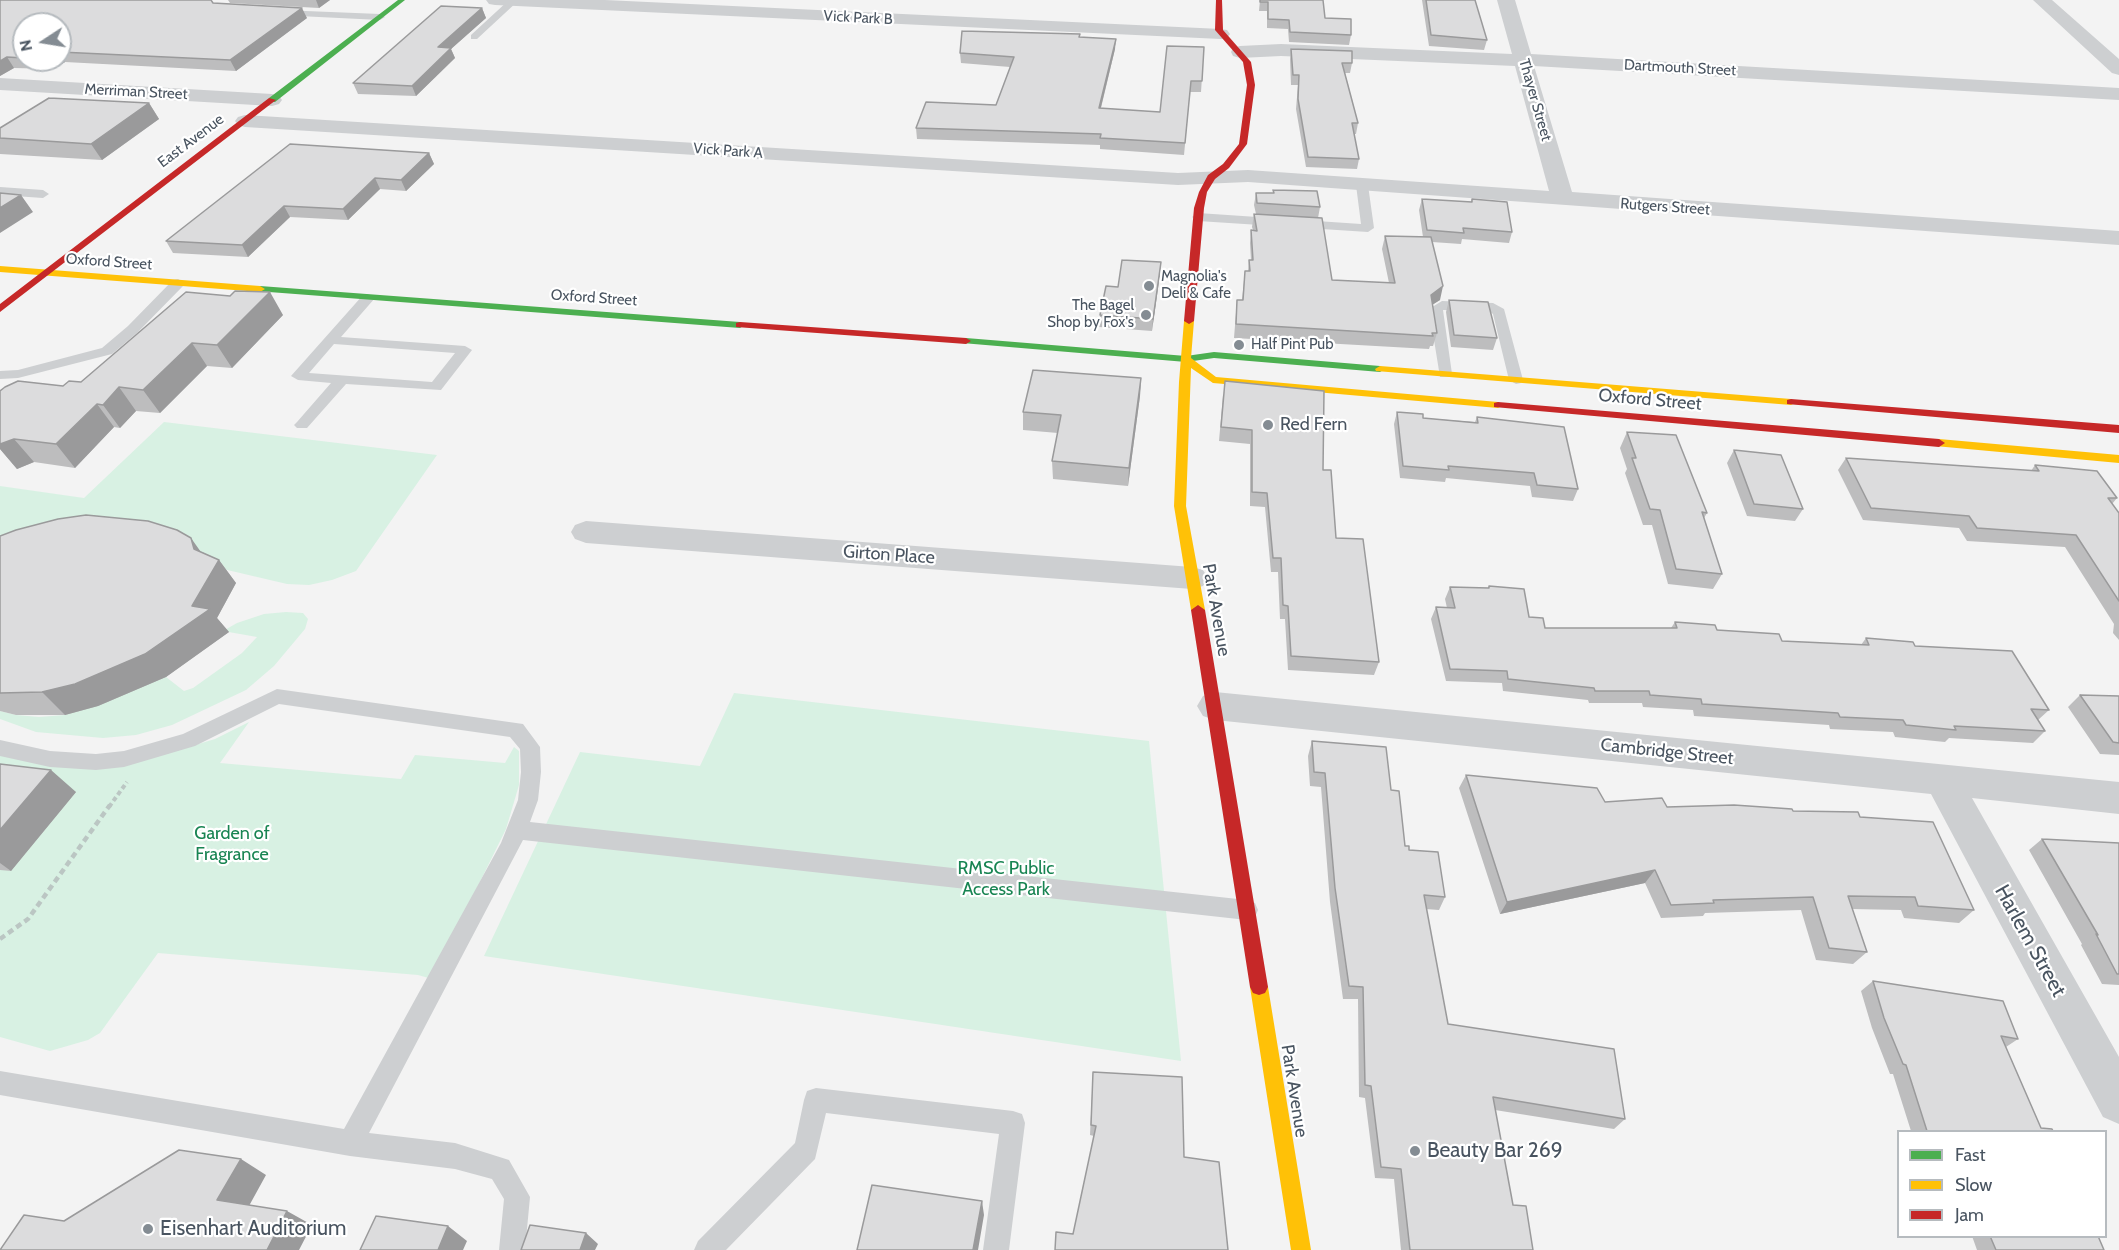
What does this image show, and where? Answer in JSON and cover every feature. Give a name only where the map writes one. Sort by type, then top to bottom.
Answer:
[{"type":"street","name":"East Avenue","points":[[0,309],[402,0]]},
{"type":"street","points":[[1219,0],[1217,24],[1221,34]]},
{"type":"street","name":"Thayer Street","points":[[1506,0],[1563,200]]},
{"type":"street","points":[[2042,0],[2119,69]]},
{"type":"street","name":"Vick Park B","points":[[504,1],[1221,34]]},
{"type":"street","name":"Park Avenue","points":[[1221,34],[1240,52],[1249,67],[1251,79],[1243,144],[1234,156],[1211,177],[1201,197],[1186,359],[1179,490],[1182,522],[1215,706],[1301,1250]]},
{"type":"street","name":"Dartmouth Street","points":[[1240,52],[1281,50],[1524,60],[2119,94]]},
{"type":"street","name":"Merriman Street","points":[[0,84],[272,100]]},
{"type":"street","name":"Vick Park A","points":[[245,121],[1178,180],[1211,177]]},
{"type":"street","name":"Rutgers Street","points":[[1211,177],[1248,176],[2119,238]]},
{"type":"street","name":"Oxford Street","points":[[0,269],[1145,354],[1186,359],[1214,355],[2119,429]]},
{"type":"street","name":"Oxford Street","points":[[1186,359],[1213,380],[2118,460]]},
{"type":"street","points":[[2092,427],[2118,460]]},
{"type":"street","name":"Girton Place","points":[[586,532],[1192,578]]},
{"type":"street","name":"Cambridge Street","points":[[1215,706],[2119,798]]},
{"type":"street","name":"Harlem Street","points":[[1941,780],[2119,1101]]},
{"type":"lane","points":[[474,38],[504,1]]},
{"type":"lane","points":[[270,12],[380,17]]},
{"type":"lane","points":[[1198,217],[1368,228],[1362,185]]},
{"type":"lane","points":[[0,191],[43,194]]},
{"type":"lane","points":[[0,375],[18,375],[107,351],[133,329],[178,283]]},
{"type":"lane","points":[[331,340],[465,350],[436,387],[298,376],[368,298]]},
{"type":"lane","points":[[1445,374],[1436,309],[1442,305],[1493,307],[1499,312],[1516,380]]},
{"type":"lane","points":[[302,425],[342,380]]},
{"type":"lane","points":[[0,748],[50,759],[96,762],[124,759],[188,740],[277,696],[516,730],[531,747],[528,800],[517,830],[350,1143]]},
{"type":"lane","points":[[517,830],[1247,910]]},
{"type":"lane","points":[[0,1083],[350,1143],[455,1156],[500,1169],[517,1197],[512,1250]]},
{"type":"lane","points":[[707,1250],[806,1150],[816,1100],[1013,1123],[996,1250]]},
{"type":"path","points":[[0,939],[28,919],[150,751]]},
{"type":"green space","points":[[164,422],[437,455],[356,571],[332,580],[309,585],[287,584],[223,569],[0,566],[0,486],[84,498]]},
{"type":"green space","points":[[303,613],[308,619],[305,629],[274,666],[246,690],[172,725],[136,735],[103,738],[36,732],[0,719],[0,711],[39,717],[65,715],[166,677],[184,691],[193,688],[242,653],[257,637],[223,631],[237,623],[264,614]]},
{"type":"green space","name":"RMSC Public Access Park","points":[[734,693],[1149,741],[1181,1061],[484,956],[580,752],[700,766]]},
{"type":"green space","name":"Garden of Fragrance","points":[[249,722],[220,763],[401,779],[415,755],[505,763],[514,747],[519,751],[519,785],[506,829],[432,979],[418,975],[158,953],[100,1033],[88,1040],[50,1051],[0,1037],[0,870],[75,792],[0,783],[0,754],[44,764],[165,754],[215,739]]},
{"type":"building","points":[[0,0],[211,0],[213,3],[302,8],[230,60],[72,53],[72,12],[12,12],[12,57],[0,61]]},
{"type":"building","points":[[1260,0],[1323,0],[1325,18],[1351,19],[1351,35],[1290,32],[1289,20],[1268,19],[1268,2],[1260,2]]},
{"type":"building","points":[[1426,0],[1475,0],[1487,40],[1431,35]]},
{"type":"building","points":[[441,6],[482,8],[438,47],[451,48],[412,86],[353,83]]},
{"type":"building","points":[[962,31],[1080,34],[1079,37],[1116,39],[1099,108],[1160,112],[1167,46],[1204,47],[1202,81],[1191,81],[1185,143],[1100,138],[1101,134],[916,128],[926,102],[996,105],[1014,57],[960,53]]},
{"type":"building","points":[[1291,49],[1352,51],[1352,63],[1342,63],[1358,123],[1352,123],[1359,159],[1308,157],[1298,99],[1299,75],[1293,75]]},
{"type":"building","points":[[49,98],[149,103],[91,144],[0,138],[0,128]]},
{"type":"building","points":[[290,144],[429,153],[401,180],[375,178],[343,209],[284,206],[242,245],[166,241]]},
{"type":"building","points":[[1273,190],[1317,191],[1320,207],[1257,203],[1256,193],[1274,193]]},
{"type":"building","points":[[0,193],[21,195],[0,208]]},
{"type":"building","points":[[1422,199],[1507,202],[1512,232],[1463,228],[1464,233],[1427,230]]},
{"type":"building","points":[[1254,214],[1322,218],[1332,280],[1395,283],[1385,236],[1431,237],[1443,286],[1431,295],[1437,333],[1432,333],[1433,336],[1236,324],[1237,300],[1243,300],[1245,271],[1250,271],[1249,260],[1253,260],[1251,230],[1257,231]]},
{"type":"building","points":[[1122,260],[1161,262],[1153,319],[1100,315],[1106,286],[1118,287]]},
{"type":"building","points":[[235,291],[270,292],[217,345],[192,343],[143,390],[119,387],[103,405],[97,404],[56,444],[14,439],[0,444],[0,391],[5,387],[18,381],[63,386],[69,381],[81,382],[186,292],[230,296]]},
{"type":"building","points":[[1449,300],[1488,302],[1497,338],[1454,335]]},
{"type":"building","points":[[1033,370],[1141,378],[1129,468],[1052,461],[1061,415],[1023,412]]},
{"type":"building","points":[[1225,381],[1324,391],[1323,470],[1331,470],[1336,538],[1363,539],[1379,662],[1291,656],[1288,606],[1283,605],[1281,558],[1273,558],[1267,493],[1252,492],[1252,430],[1221,427]]},
{"type":"building","points":[[1397,412],[1423,414],[1423,418],[1478,423],[1477,417],[1564,427],[1578,489],[1537,485],[1534,473],[1448,466],[1449,470],[1403,466]]},
{"type":"building","points":[[1627,432],[1676,435],[1707,513],[1702,512],[1722,574],[1676,569],[1660,510],[1650,509],[1632,458],[1636,458]]},
{"type":"building","points":[[1734,450],[1781,455],[1803,509],[1754,504]]},
{"type":"building","points":[[1846,458],[2039,471],[2035,465],[2097,471],[2117,498],[2108,498],[2119,513],[2119,601],[2076,535],[1977,528],[1969,516],[1871,508]]},
{"type":"building","points":[[86,515],[148,521],[177,530],[191,538],[194,549],[219,560],[192,606],[210,609],[145,654],[75,684],[42,692],[0,693],[0,536],[58,519]]},
{"type":"building","points":[[1489,586],[1524,589],[1529,617],[1543,618],[1545,628],[1677,628],[1675,622],[1715,625],[1717,630],[1779,634],[1782,641],[1869,645],[1866,638],[1913,642],[1915,646],[2012,651],[2049,710],[2031,709],[2045,731],[1954,726],[1956,730],[1906,725],[1903,720],[1840,717],[1838,713],[1702,704],[1701,699],[1650,695],[1649,691],[1595,691],[1594,688],[1508,679],[1507,671],[1450,669],[1436,607],[1455,608],[1450,587],[1489,588]]},
{"type":"building","points":[[2080,695],[2119,696],[2119,743],[2113,742]]},
{"type":"building","points":[[1312,741],[1386,747],[1391,790],[1399,791],[1405,846],[1409,846],[1409,850],[1438,852],[1445,897],[1424,895],[1448,1024],[1614,1049],[1625,1119],[1493,1097],[1513,1205],[1526,1206],[1533,1250],[1410,1250],[1401,1169],[1381,1167],[1371,1086],[1365,1085],[1363,987],[1349,986],[1335,888],[1325,773],[1314,772]]},
{"type":"building","points":[[0,764],[51,770],[0,830]]},
{"type":"building","points":[[1466,775],[1597,788],[1605,802],[1662,798],[1667,807],[1734,805],[1792,809],[1793,811],[1858,812],[1860,817],[1933,822],[1974,910],[1918,906],[1915,897],[1848,896],[1867,952],[1829,948],[1813,897],[1713,900],[1714,903],[1671,905],[1655,870],[1507,902]]},
{"type":"building","points":[[2042,839],[2119,843],[2119,974],[2117,974],[2096,934],[2098,935]]},
{"type":"building","points":[[1873,981],[2003,1001],[2018,1039],[2001,1036],[2041,1128],[2052,1130],[1927,1130],[1906,1065],[1903,1064],[1884,1018]]},
{"type":"building","points":[[1093,1072],[1182,1077],[1184,1157],[1219,1162],[1228,1250],[1055,1250],[1056,1232],[1073,1234],[1096,1126],[1091,1125]]},
{"type":"building","points":[[179,1150],[241,1159],[217,1200],[287,1211],[267,1250],[0,1250],[24,1215],[64,1221]]},
{"type":"building","points":[[872,1185],[982,1201],[973,1250],[857,1250]]},
{"type":"building","points":[[376,1216],[448,1226],[438,1250],[360,1250]]},
{"type":"building","points":[[530,1225],[586,1233],[580,1250],[521,1250]]},
{"type":"building","points":[[1991,1238],[2099,1238],[2104,1250],[1996,1250]]},
{"type":"traffic: fast","points":[[272,100],[402,0]]},
{"type":"traffic: fast","points":[[260,289],[740,325]]},
{"type":"traffic: fast","points":[[966,341],[1186,359],[1214,355],[1380,369]]},
{"type":"traffic: slow","points":[[0,269],[260,289]]},
{"type":"traffic: slow","points":[[1189,321],[1184,382],[1180,506],[1198,610]]},
{"type":"traffic: slow","points":[[1186,359],[1213,380],[1498,405]]},
{"type":"traffic: slow","points":[[1380,369],[1791,402]]},
{"type":"traffic: slow","points":[[1939,443],[2119,459]]},
{"type":"traffic: slow","points":[[1259,987],[1301,1250]]},
{"type":"traffic: jam","points":[[1189,321],[1199,208],[1203,192],[1211,177],[1226,166],[1243,144],[1251,85],[1247,62],[1219,30],[1219,0]]},
{"type":"traffic: jam","points":[[0,309],[272,100]]},
{"type":"traffic: jam","points":[[740,325],[966,341]]},
{"type":"traffic: jam","points":[[1791,402],[2119,429]]},
{"type":"traffic: jam","points":[[1498,405],[1939,443]]},
{"type":"traffic: jam","points":[[1198,610],[1259,987]]},
{"type":"place","name":"Magnolia's Deli & Cafe","points":[[1149,286]]},
{"type":"place","name":"The Bagel Shop by Fox's","points":[[1146,315]]},
{"type":"place","name":"Half Pint Pub","points":[[1239,345]]},
{"type":"place","name":"Red Fern","points":[[1268,425]]},
{"type":"place","name":"Beauty Bar 269","points":[[1415,1151]]},
{"type":"place","name":"Eisenhart Auditorium","points":[[148,1229]]}]
